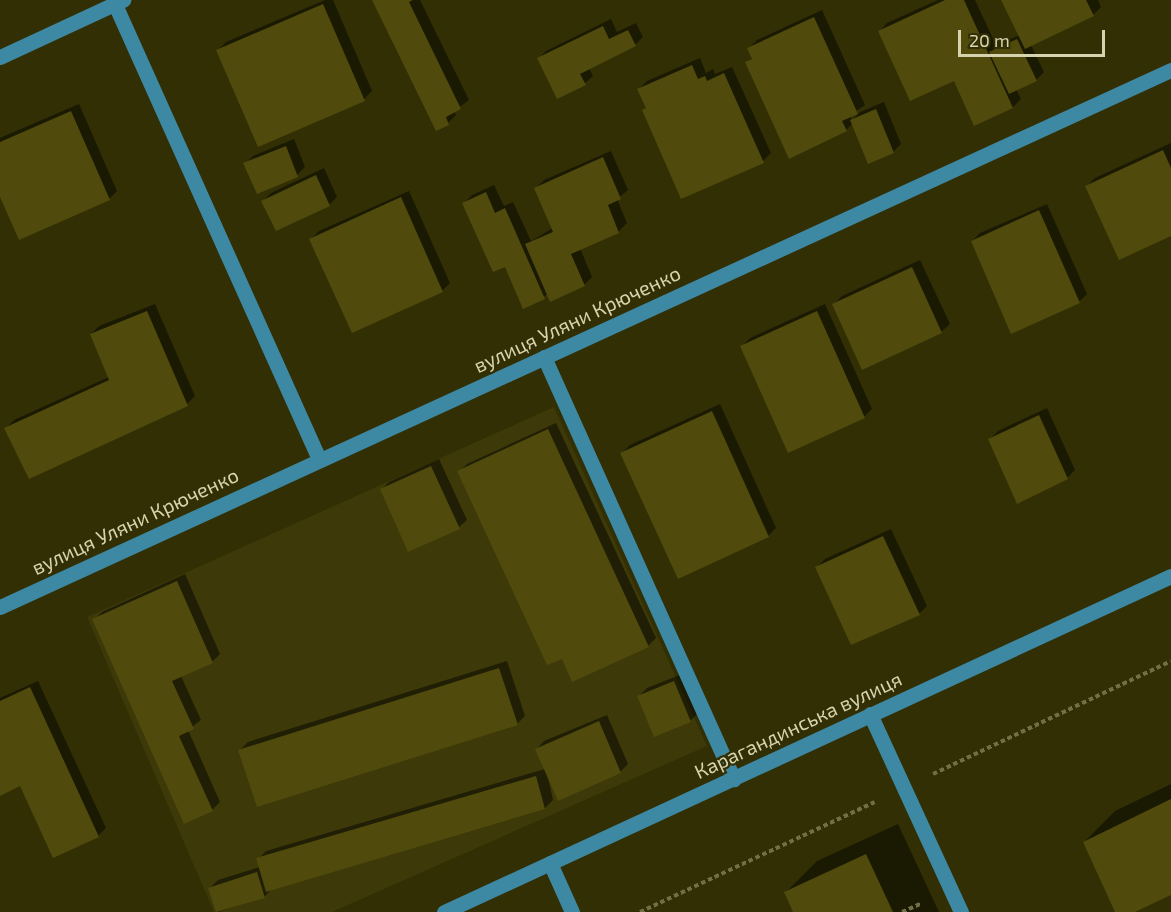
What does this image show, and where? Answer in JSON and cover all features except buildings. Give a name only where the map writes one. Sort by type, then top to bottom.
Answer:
[{"type":"street","points":[[0,57],[117,1],[319,459]]},
{"type":"street","name":"вулиця Уляни Крюченко","points":[[0,607],[1171,70]]},
{"type":"street","points":[[544,357],[734,779]]},
{"type":"street","name":"Карагандинська вулиця","points":[[444,912],[1171,576]]},
{"type":"street","points":[[870,714],[961,912]]},
{"type":"street","points":[[549,863],[572,912]]},
{"type":"shaded area","points":[[554,407],[707,746],[332,912],[214,912],[87,617]]}]
